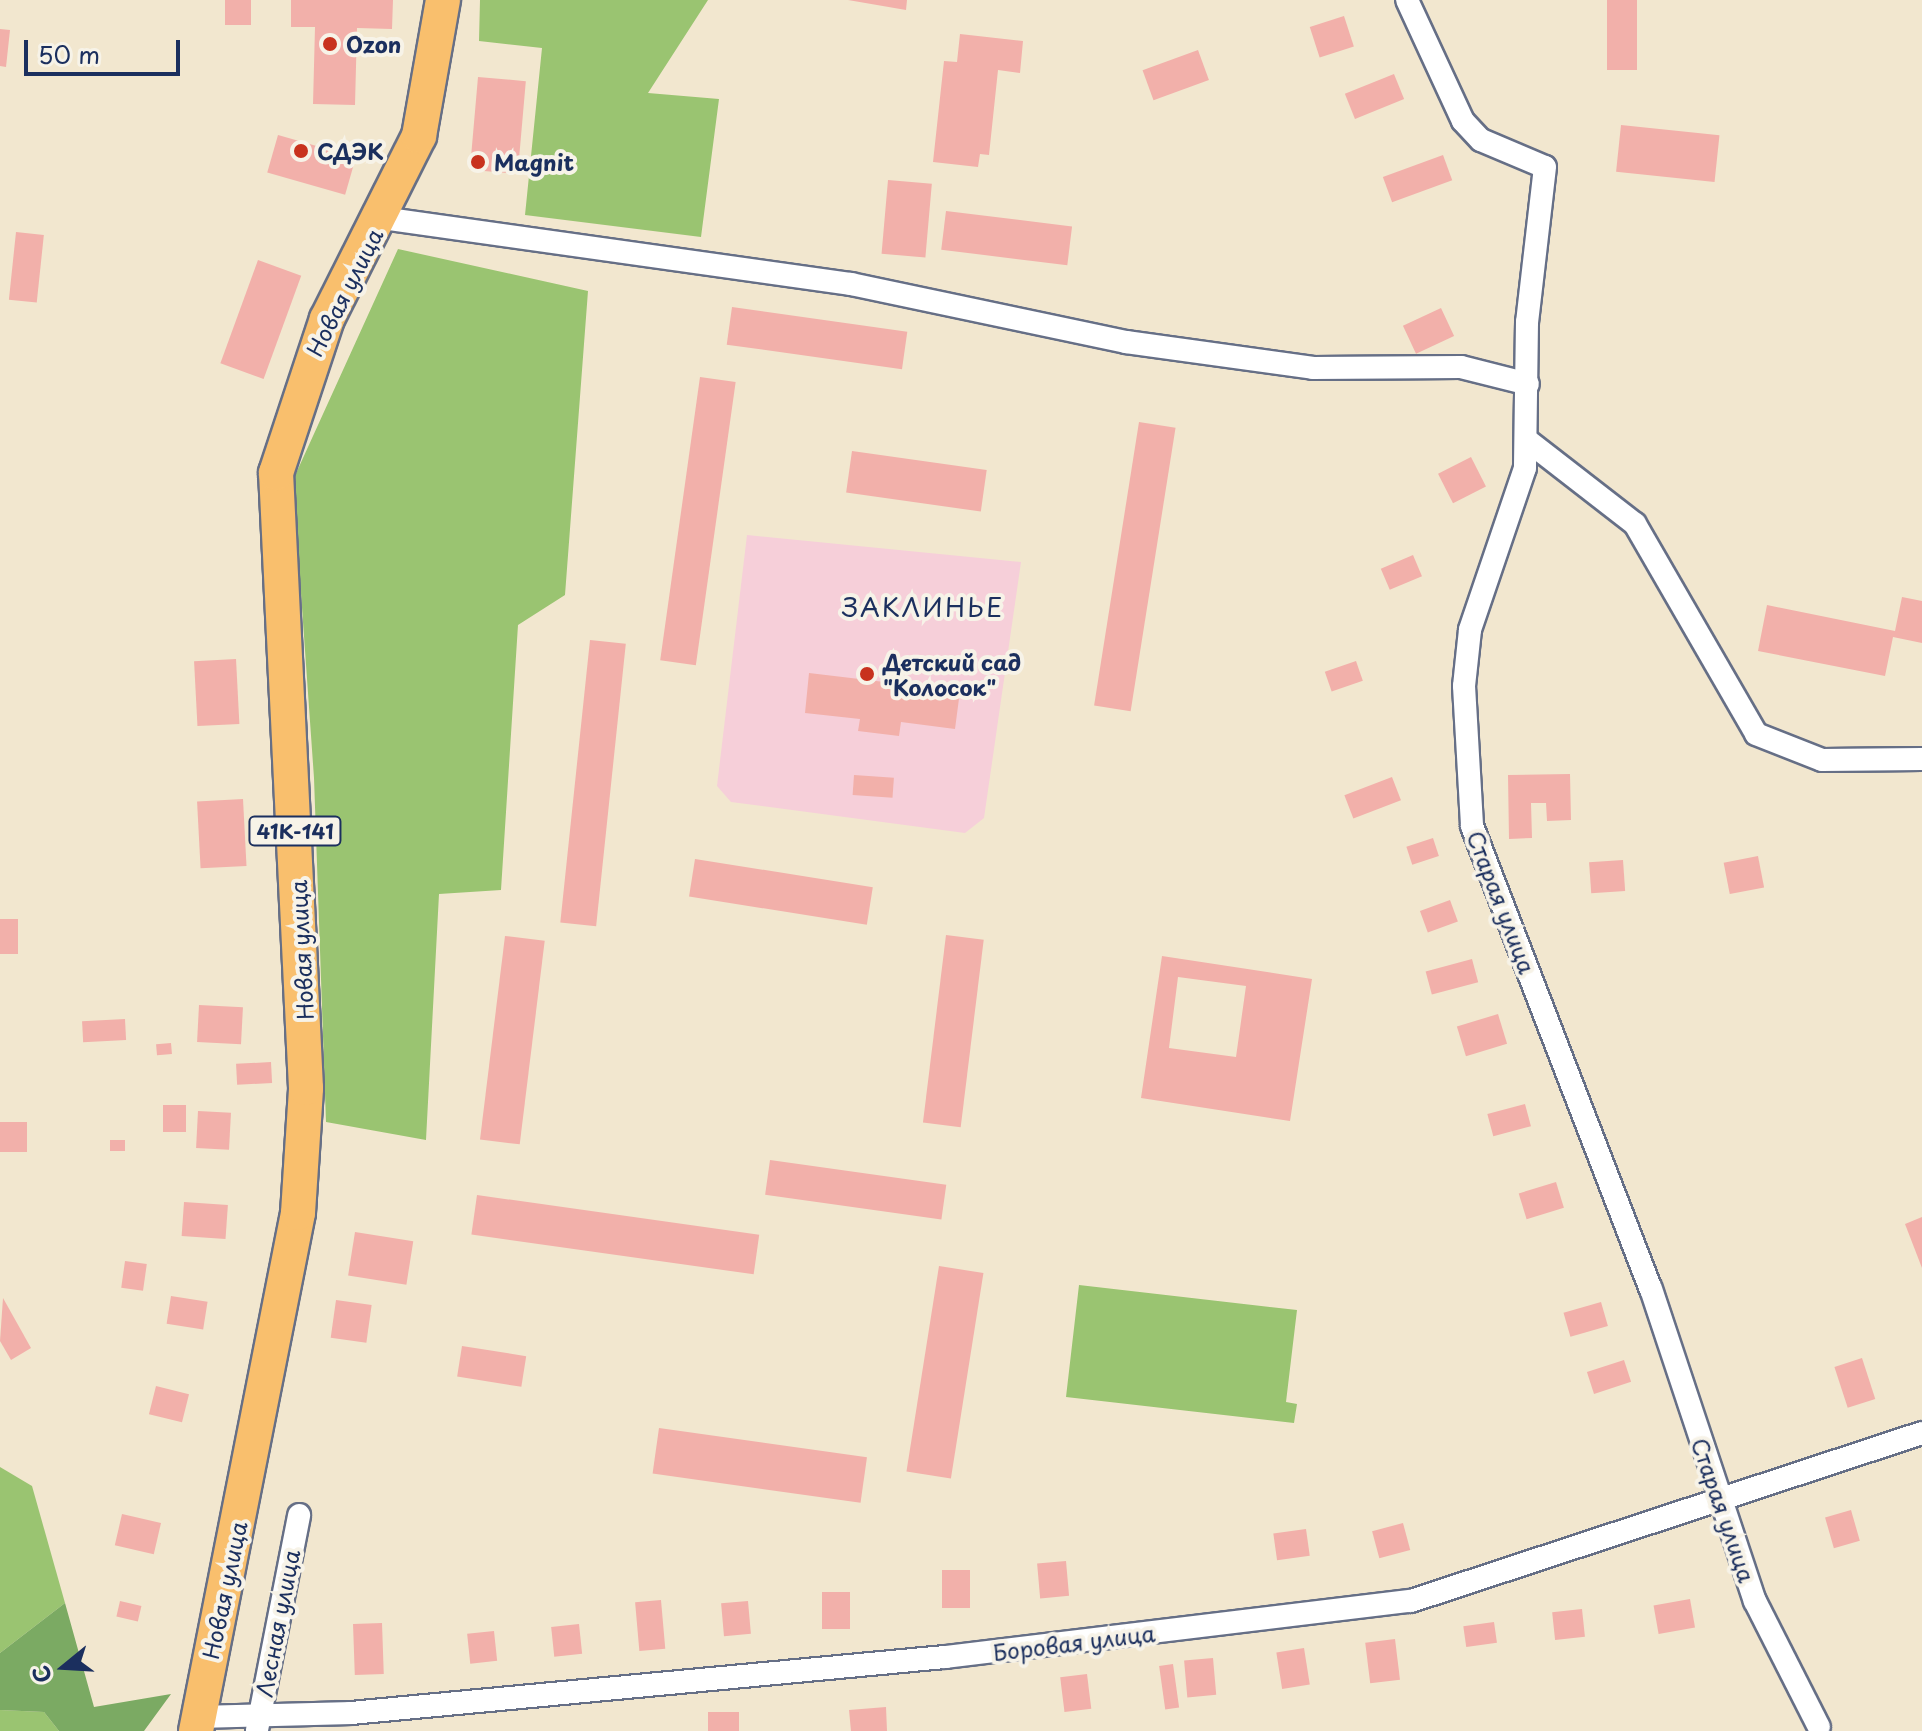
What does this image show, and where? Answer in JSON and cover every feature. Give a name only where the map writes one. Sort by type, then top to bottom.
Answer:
[{"type":"main road","name":"Новая улица","points":[[197,1724],[295,1227],[306,1088],[276,473],[306,369],[381,218],[433,89],[443,0]]},
{"type":"street","name":"Старая улица","points":[[1407,0],[1463,121],[1481,140],[1545,167],[1527,322],[1528,441],[1470,630],[1464,746],[1472,826],[1651,1289],[1719,1501],[1755,1601],[1819,1727]]},
{"type":"street","points":[[381,218],[851,284],[1126,342],[1313,368],[1461,367],[1528,384]]},
{"type":"street","points":[[1528,441],[1635,524],[1756,734],[1822,760],[1922,759]]},
{"type":"street","name":"Боровая улица","points":[[197,1724],[257,1723],[945,1657],[1411,1601],[1922,1433]]},
{"type":"street","name":"Лесная улица","points":[[257,1723],[299,1515]]},
{"type":"shaded area","name":"Детский сад \"Колосок\"","points":[[747,535],[1021,562],[984,818],[965,833],[731,802],[717,786]]},
{"type":"green space","points":[[480,0],[708,0],[648,93],[719,99],[701,237],[525,215],[542,48],[479,41]]},
{"type":"green space","points":[[398,249],[588,291],[565,595],[518,625],[501,890],[439,894],[426,1140],[326,1122],[314,778],[293,480]]},
{"type":"green space","points":[[1079,1285],[1297,1310],[1286,1402],[1297,1404],[1294,1423],[1066,1397]]},
{"type":"green space","points":[[0,1467],[32,1486],[65,1603],[0,1653]]},
{"type":"green space","points":[[65,1603],[94,1707],[171,1694],[144,1731],[59,1731],[44,1712],[0,1710],[0,1653]]},
{"type":"green space","points":[[0,1710],[44,1712],[59,1731],[0,1731]]},
{"type":"building","points":[[225,0],[251,0],[251,25],[225,25]]},
{"type":"building","points":[[291,0],[393,0],[392,29],[357,28],[355,105],[313,104],[315,27],[291,27]]},
{"type":"building","points":[[848,0],[907,0],[906,10]]},
{"type":"building","points":[[1607,0],[1637,0],[1637,70],[1607,70]]},
{"type":"building","points":[[1344,16],[1354,46],[1320,58],[1310,27]]},
{"type":"building","points":[[0,29],[10,30],[6,67],[0,66]]},
{"type":"building","points":[[960,34],[1023,41],[1020,73],[998,70],[989,155],[980,154],[978,167],[933,162],[944,61],[957,62]]},
{"type":"building","points":[[1198,50],[1209,80],[1154,100],[1143,70]]},
{"type":"building","points":[[1394,74],[1404,99],[1355,119],[1345,94]]},
{"type":"building","points":[[478,77],[526,81],[518,174],[470,170]]},
{"type":"building","points":[[1621,125],[1719,135],[1715,182],[1616,172]]},
{"type":"building","points":[[278,135],[356,157],[345,195],[267,172]]},
{"type":"building","points":[[1443,155],[1452,180],[1392,202],[1383,177]]},
{"type":"building","points":[[888,180],[932,184],[925,258],[882,254]]},
{"type":"building","points":[[946,211],[1072,226],[1067,265],[941,250]]},
{"type":"building","points":[[16,232],[44,235],[37,303],[9,300]]},
{"type":"building","points":[[258,260],[301,276],[264,379],[220,363]]},
{"type":"building","points":[[732,307],[907,332],[902,369],[727,345]]},
{"type":"building","points":[[1441,308],[1454,336],[1416,354],[1403,326]]},
{"type":"building","points":[[700,377],[736,382],[696,665],[660,660]]},
{"type":"building","points":[[1139,422],[1176,428],[1131,711],[1094,705]]},
{"type":"building","points":[[852,451],[987,470],[981,512],[846,493]]},
{"type":"building","points":[[1471,457],[1486,486],[1453,503],[1438,474]]},
{"type":"building","points":[[1413,555],[1422,576],[1390,590],[1381,569]]},
{"type":"building","points":[[1902,597],[1922,601],[1922,643],[1893,637],[1885,676],[1758,651],[1767,605],[1895,631]]},
{"type":"building","points":[[590,640],[626,644],[596,926],[560,922]]},
{"type":"building","points":[[236,659],[239,724],[197,726],[194,661]]},
{"type":"building","points":[[1356,661],[1363,681],[1332,692],[1325,672]]},
{"type":"building","points":[[809,673],[960,691],[955,729],[901,722],[899,736],[858,731],[860,719],[805,713]]},
{"type":"building","points":[[1570,774],[1571,820],[1547,821],[1546,803],[1531,803],[1532,838],[1509,839],[1508,775]]},
{"type":"building","points":[[854,775],[894,778],[893,798],[853,795]]},
{"type":"building","points":[[1392,777],[1401,800],[1353,819],[1344,795]]},
{"type":"building","points":[[243,799],[247,866],[201,868],[197,801]]},
{"type":"building","points":[[1433,838],[1439,856],[1412,865],[1406,847]]},
{"type":"building","points":[[1758,856],[1764,887],[1730,894],[1724,863]]},
{"type":"building","points":[[695,859],[873,887],[867,925],[689,897]]},
{"type":"building","points":[[1623,860],[1625,891],[1591,893],[1589,862]]},
{"type":"building","points":[[1450,900],[1458,922],[1428,933],[1420,911]]},
{"type":"building","points":[[0,919],[18,919],[18,954],[0,954]]},
{"type":"building","points":[[946,935],[984,940],[961,1127],[923,1123]]},
{"type":"building","points":[[505,936],[545,941],[520,1144],[480,1139]]},
{"type":"building","points":[[1162,956],[1312,979],[1290,1121],[1141,1098]],"holes":[[[1178,977],[1246,986],[1236,1057],[1169,1048]]]},
{"type":"building","points":[[1472,959],[1478,982],[1432,995],[1426,971]]},
{"type":"building","points":[[199,1005],[243,1007],[241,1044],[197,1042]]},
{"type":"building","points":[[1498,1014],[1507,1044],[1466,1056],[1457,1027]]},
{"type":"building","points":[[125,1019],[126,1040],[83,1042],[82,1021]]},
{"type":"building","points":[[171,1043],[172,1054],[157,1055],[156,1044]]},
{"type":"building","points":[[271,1062],[272,1083],[237,1085],[236,1064]]},
{"type":"building","points":[[1525,1104],[1531,1126],[1493,1136],[1487,1114]]},
{"type":"building","points":[[163,1105],[186,1105],[186,1132],[163,1132]]},
{"type":"building","points":[[198,1111],[231,1113],[229,1150],[196,1148]]},
{"type":"building","points":[[0,1122],[27,1122],[27,1152],[0,1152]]},
{"type":"building","points":[[110,1140],[125,1140],[125,1151],[110,1151]]},
{"type":"building","points":[[770,1160],[946,1185],[941,1219],[765,1195]]},
{"type":"building","points":[[1556,1182],[1564,1208],[1527,1219],[1519,1193]]},
{"type":"building","points":[[477,1195],[759,1235],[754,1274],[471,1235]]},
{"type":"building","points":[[184,1202],[228,1205],[226,1239],[182,1236]]},
{"type":"building","points":[[1922,1217],[1922,1268],[1905,1224]]},
{"type":"building","points":[[355,1232],[413,1241],[406,1285],[348,1275]]},
{"type":"building","points":[[125,1261],[147,1264],[143,1291],[121,1288]]},
{"type":"building","points":[[939,1266],[983,1273],[951,1478],[906,1471]]},
{"type":"building","points":[[171,1296],[208,1302],[203,1329],[167,1324]]},
{"type":"building","points":[[3,1298],[31,1348],[11,1360],[0,1341]]},
{"type":"building","points":[[336,1300],[372,1305],[366,1343],[331,1338]]},
{"type":"building","points":[[1601,1302],[1608,1326],[1570,1337],[1564,1313]]},
{"type":"building","points":[[462,1346],[526,1356],[521,1387],[457,1377]]},
{"type":"building","points":[[1862,1358],[1875,1399],[1848,1408],[1834,1367]]},
{"type":"building","points":[[1624,1360],[1631,1382],[1594,1394],[1587,1372]]},
{"type":"building","points":[[156,1386],[189,1394],[182,1422],[149,1414]]},
{"type":"building","points":[[659,1428],[867,1457],[861,1503],[653,1474]]},
{"type":"building","points":[[1851,1510],[1860,1541],[1834,1548],[1825,1517]]},
{"type":"building","points":[[122,1514],[161,1523],[154,1554],[115,1545]]},
{"type":"building","points":[[1403,1523],[1410,1550],[1379,1558],[1372,1531]]},
{"type":"building","points":[[1306,1529],[1310,1556],[1277,1560],[1273,1534]]},
{"type":"building","points":[[1066,1561],[1069,1596],[1040,1598],[1037,1564]]},
{"type":"building","points":[[942,1570],[970,1570],[970,1608],[942,1608]]},
{"type":"building","points":[[822,1592],[850,1592],[850,1629],[822,1629]]},
{"type":"building","points":[[1690,1599],[1695,1628],[1659,1634],[1654,1605]]},
{"type":"building","points":[[661,1600],[665,1649],[639,1651],[635,1602]]},
{"type":"building","points":[[120,1601],[141,1606],[138,1622],[116,1617]]},
{"type":"building","points":[[748,1601],[751,1634],[724,1636],[721,1603]]},
{"type":"building","points":[[1582,1609],[1585,1637],[1555,1640],[1552,1612]]},
{"type":"building","points":[[1494,1622],[1497,1643],[1466,1647],[1463,1626]]},
{"type":"building","points":[[382,1623],[384,1674],[355,1675],[353,1624]]},
{"type":"building","points":[[579,1624],[582,1654],[554,1657],[551,1627]]},
{"type":"building","points":[[494,1631],[497,1661],[470,1664],[467,1634]]},
{"type":"building","points":[[1395,1639],[1400,1680],[1370,1683],[1365,1643]]},
{"type":"building","points":[[1304,1648],[1310,1685],[1282,1689],[1276,1652]]},
{"type":"building","points":[[1213,1658],[1216,1695],[1187,1697],[1184,1661]]},
{"type":"building","points":[[1173,1664],[1179,1708],[1165,1710],[1159,1666]]},
{"type":"building","points":[[1087,1674],[1091,1709],[1064,1712],[1060,1677]]},
{"type":"building","points":[[886,1707],[887,1731],[851,1731],[849,1710]]},
{"type":"building","points":[[708,1712],[739,1712],[739,1731],[708,1731]]},
{"type":"place","name":"Ozon","points":[[330,44]]},
{"type":"place","name":"СДЭК","points":[[301,151]]},
{"type":"place","name":"Magnit","points":[[478,162]]},
{"type":"place","name":"Детский сад \"Колосок\"","points":[[867,674]]},
{"type":"district","name":"ЗАКЛИНЬЕ","points":[[923,607]]}]
